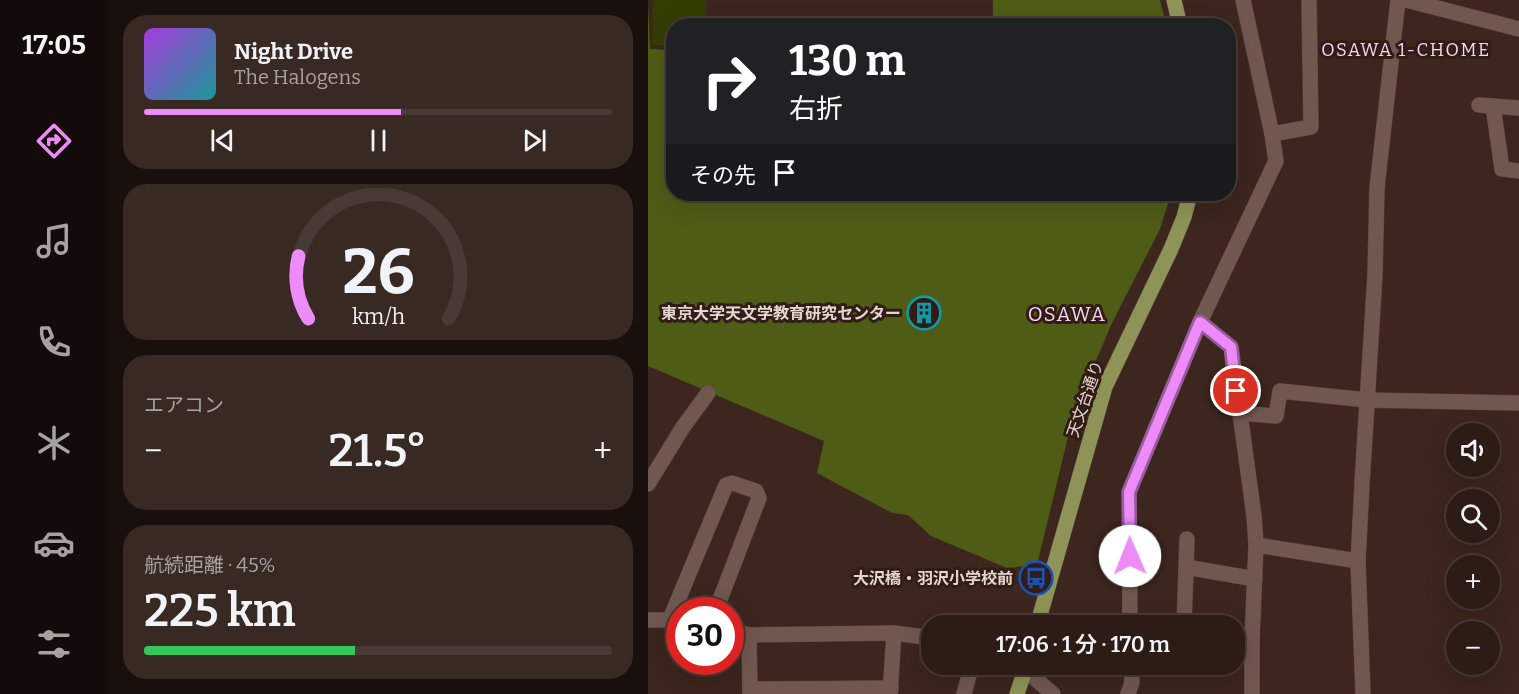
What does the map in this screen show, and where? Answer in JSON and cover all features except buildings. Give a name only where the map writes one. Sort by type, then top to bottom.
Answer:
[{"type":"main road","points":[[1173,0],[1178,18]]},
{"type":"main road","name":"天文台通り","points":[[1040,615],[1106,387],[1175,240],[1188,201]]},
{"type":"main road","points":[[1017,694],[1023,675]]},
{"type":"street","points":[[1130,615],[1129,492],[1200,322],[1276,161],[1243,0]]},
{"type":"street","points":[[1272,134],[1311,127],[1309,0]]},
{"type":"street","points":[[1363,694],[1358,561],[1366,400],[1375,275],[1377,188],[1398,0]]},
{"type":"street","points":[[1406,0],[1519,29]]},
{"type":"street","points":[[1519,108],[1486,105],[1502,169],[1519,171]]},
{"type":"street","points":[[1200,322],[1231,347],[1257,545],[1252,640],[1252,694]]},
{"type":"street","points":[[1239,413],[1276,416],[1280,392],[1366,400],[1519,403]]},
{"type":"street","points":[[648,484],[683,427],[708,393]]},
{"type":"street","points":[[684,597],[726,484],[732,483],[756,491],[759,498],[721,597]]},
{"type":"street","points":[[1184,615],[1186,539]]},
{"type":"street","points":[[1257,545],[1358,561]]},
{"type":"street","points":[[1186,567],[1255,579]]},
{"type":"street","points":[[648,620],[666,620]]},
{"type":"street","points":[[744,634],[894,633],[921,637]]},
{"type":"street","points":[[749,635],[750,692],[890,691],[894,633]]},
{"type":"street","points":[[1245,639],[1252,640]]},
{"type":"street","points":[[964,694],[969,675]]},
{"type":"street","points":[[1034,675],[1053,694]]},
{"type":"street","points":[[1128,694],[1132,675]]},
{"type":"green space","points":[[653,0],[706,0],[706,18],[666,18],[666,45],[652,45]]},
{"type":"green space","points":[[993,0],[1160,0],[1164,18],[993,18]]},
{"type":"green space","points":[[648,4],[650,49],[666,50],[666,201],[1169,201],[1160,229],[1112,323],[1074,412],[1037,565],[1007,568],[931,536],[908,515],[892,513],[817,473],[824,441],[648,366]]},
{"type":"place","name":"東京大学天文学教育研究センター","points":[[924,313]]},
{"type":"place","name":"大沢橋・羽沢小学校前","points":[[1036,578]]},
{"type":"district","name":"OSAWA 1-CHOME","points":[[1406,50]]},
{"type":"district","name":"OSAWA","points":[[1067,314]]},
{"type":"route","points":[[1130,556],[1129,492],[1200,322],[1231,347],[1236,391]]}]
